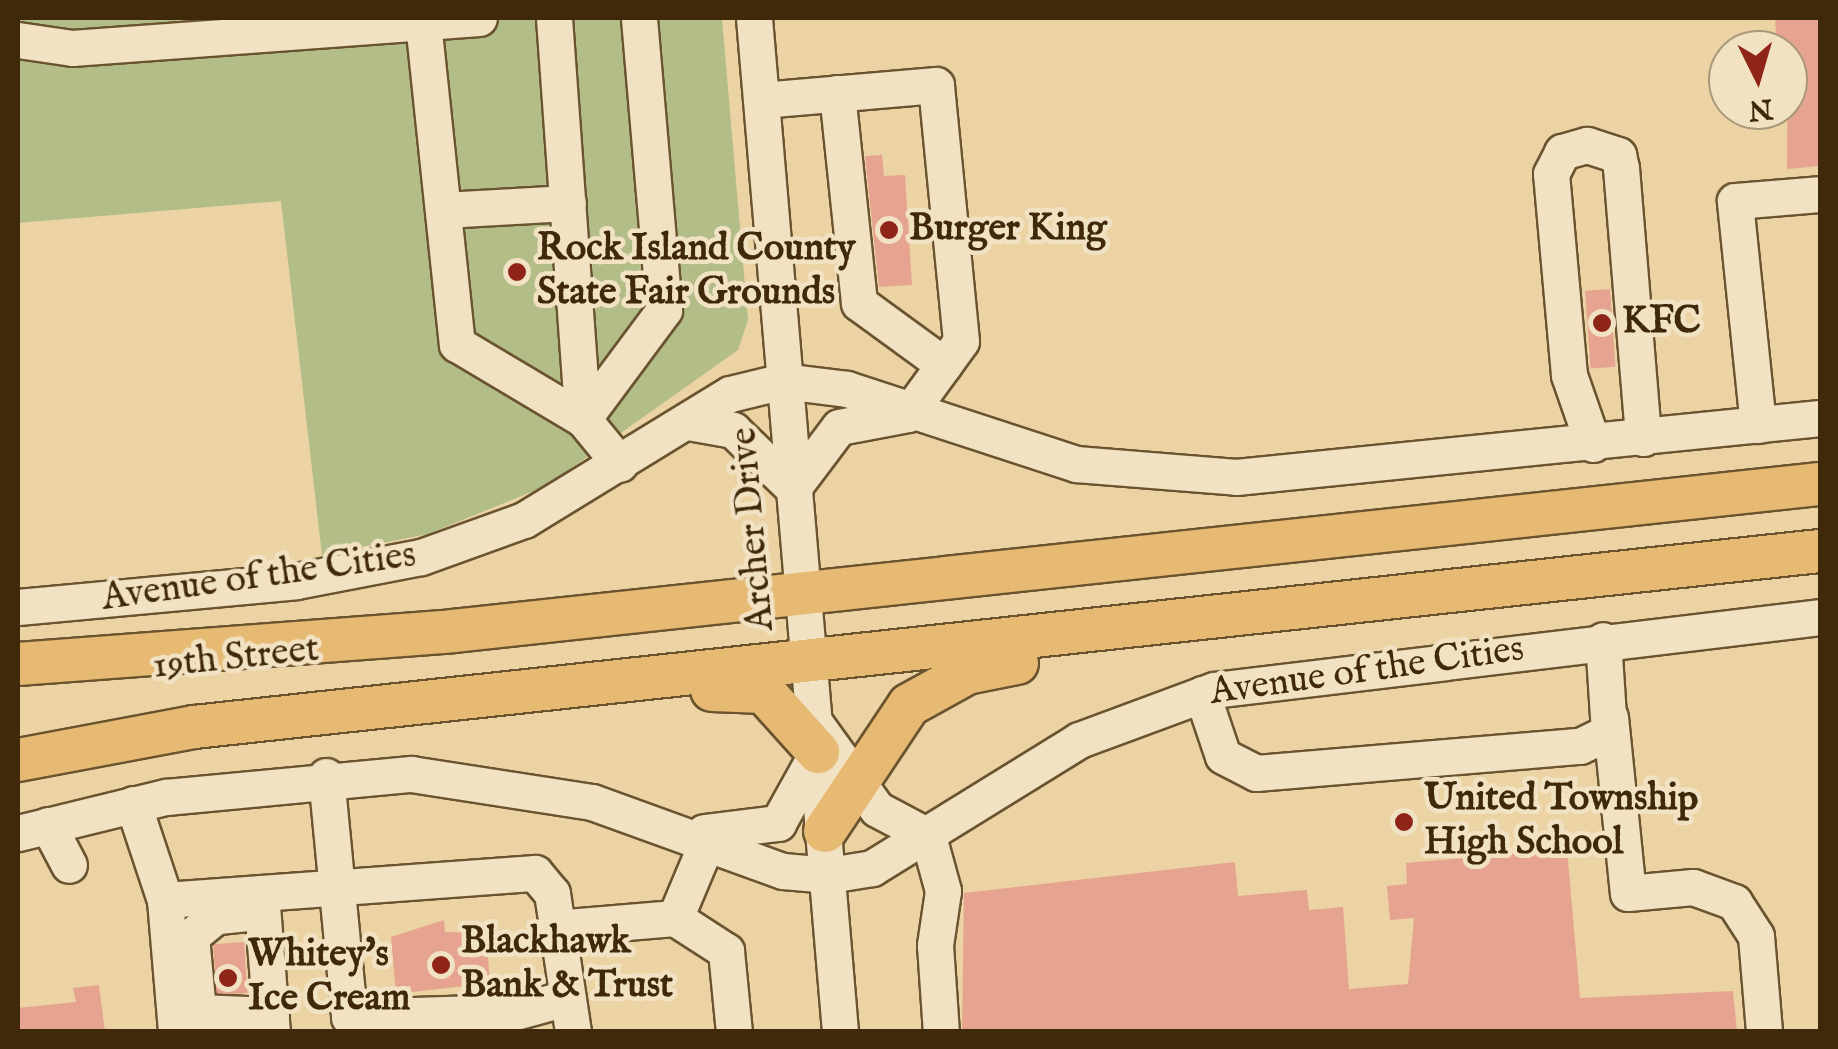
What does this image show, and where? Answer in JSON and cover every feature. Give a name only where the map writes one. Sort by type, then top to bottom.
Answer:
[{"type":"main road","name":"Avenue of the Cities","points":[[876,585],[1820,484]]},
{"type":"main road","name":"Avenue of the Cities","points":[[18,664],[453,630],[1283,541]]},
{"type":"main road","name":"Avenue of the Cities","points":[[18,760],[238,722],[1820,552]]},
{"type":"main road","points":[[825,831],[858,775],[909,705],[967,673],[1242,638],[1463,589]]},
{"type":"main road","name":"19th Street","points":[[18,682],[453,630]]},
{"type":"main road","points":[[238,722],[448,718],[736,688],[773,698],[816,737]]},
{"type":"street","points":[[554,18],[583,419]]},
{"type":"street","points":[[583,419],[664,310],[639,18]]},
{"type":"street","name":"Archer Drive","points":[[754,18],[840,1032]]},
{"type":"street","points":[[18,40],[72,48],[451,19],[443,210],[457,344],[583,419],[620,464]]},
{"type":"street","points":[[688,422],[733,430],[792,488],[839,427],[908,414],[961,342],[936,85],[762,100]]},
{"type":"street","points":[[859,303],[852,126],[870,101],[912,87]]},
{"type":"street","points":[[836,94],[859,303],[944,364]]},
{"type":"street","points":[[1594,444],[1572,384],[1551,174],[1574,148],[1606,149],[1622,168],[1643,438]]},
{"type":"street","points":[[1758,425],[1735,201],[1820,194]]},
{"type":"street","points":[[443,210],[568,203]]},
{"type":"street","name":"Avenue of the Cities","points":[[18,607],[296,581],[421,558],[524,520],[753,384],[783,380],[847,389],[908,414],[1076,464],[1218,476],[1594,444],[1820,418]]},
{"type":"street","name":"Avenue of the Cities","points":[[33,829],[133,804],[326,776],[520,784],[670,828],[783,872],[829,876],[872,868],[1079,740],[1202,694],[1341,668],[1820,617]]},
{"type":"street","points":[[1603,640],[1628,893],[1693,887],[1734,902],[1756,936],[1764,1032]]},
{"type":"street","points":[[1202,694],[1223,756],[1256,773],[1580,746],[1609,732],[1610,715]]},
{"type":"street","points":[[670,828],[733,835],[778,823],[816,737],[858,775],[878,809],[928,836],[943,891],[935,945],[941,1032]]},
{"type":"street","points":[[262,902],[271,1023],[200,1015],[191,936],[216,916],[262,902],[336,887],[535,873],[552,893],[568,1015],[503,1008],[366,1012],[351,1019],[336,887],[326,776]]},
{"type":"street","points":[[133,804],[165,900],[176,1032]]},
{"type":"street","points":[[33,829],[69,864]]},
{"type":"street","points":[[676,918],[707,842]]},
{"type":"street","points":[[165,900],[262,902]]},
{"type":"street","points":[[555,928],[676,918],[726,951],[734,1032]]},
{"type":"street","points":[[466,1032],[503,1008]]},
{"type":"green space","name":"Rock Island County State Fair Grounds","points":[[18,18],[722,19],[748,320],[738,350],[546,486],[428,534],[322,555],[281,201],[18,223]]},
{"type":"building","points":[[1775,18],[1820,18],[1820,166],[1787,169],[1787,130],[1808,130],[1808,30],[1776,30]]},
{"type":"building","name":"Burger King","points":[[882,155],[884,176],[905,175],[912,285],[879,287],[865,156]]},
{"type":"building","name":"KFC","points":[[1610,289],[1615,367],[1591,369],[1585,291]]},
{"type":"building","points":[[1567,849],[1580,998],[1733,991],[1737,1032],[962,1032],[964,893],[1235,862],[1238,896],[1307,890],[1309,910],[1343,907],[1349,989],[1408,984],[1414,918],[1390,920],[1387,886],[1407,884],[1406,863]]},
{"type":"building","name":"Blackhawk Bank & Trust","points":[[444,920],[445,932],[486,933],[490,983],[396,994],[391,937]]},
{"type":"building","points":[[244,942],[248,993],[217,995],[213,944]]},
{"type":"building","points":[[99,985],[105,1032],[18,1032],[18,1008],[76,1002],[73,988]]},
{"type":"place","name":"Burger King","points":[[889,230]]},
{"type":"place","name":"Rock Island County State Fair Grounds","points":[[517,272]]},
{"type":"place","name":"KFC","points":[[1602,323]]},
{"type":"place","name":"United Township High School","points":[[1404,822]]},
{"type":"place","name":"Blackhawk Bank & Trust","points":[[441,965]]},
{"type":"place","name":"Whitey's Ice Cream","points":[[228,978]]}]
